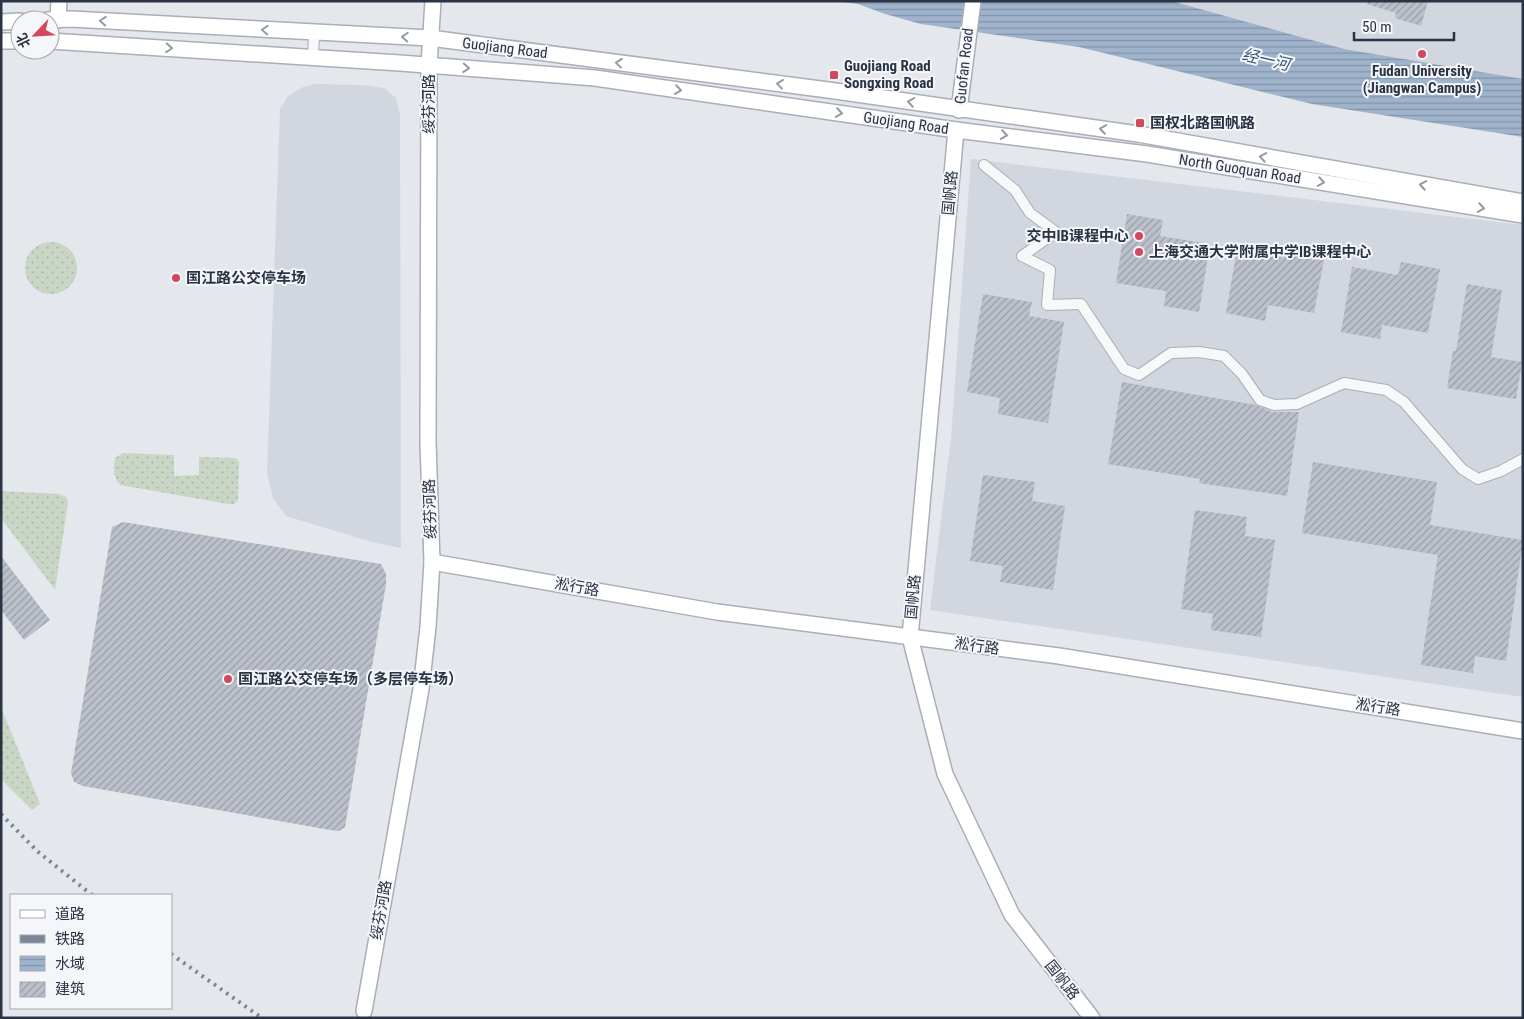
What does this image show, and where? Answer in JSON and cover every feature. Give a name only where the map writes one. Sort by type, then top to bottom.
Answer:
[{"type":"street","name":"绥芬河路","points":[[364,1011],[421,690],[428,627],[432,562],[428,442],[429,66],[432,1]]},
{"type":"street","name":"Guofan Road","points":[[956,130],[968,27],[973,1]]},
{"type":"street","name":"Guojiang Road","points":[[60,20],[430,38],[828,90],[959,110]]},
{"type":"street","points":[[313,58],[314,33]]},
{"type":"street","name":"Guojiang Road","points":[[60,42],[595,78],[956,130]]},
{"type":"street","name":"North Guoquan Road","points":[[959,110],[1138,134],[1523,202]]},
{"type":"street","name":"North Guoquan Road","points":[[956,130],[1147,154],[1523,215]]},
{"type":"street","name":"国帆路","points":[[956,130],[910,637],[945,774],[1012,915],[1092,1018]]},
{"type":"street","points":[[984,165],[1015,190],[1030,213],[1056,232],[1022,256],[1050,270],[1047,305],[1081,304],[1124,369],[1140,375],[1171,353],[1198,352],[1224,356],[1242,374],[1260,400],[1274,404],[1297,404],[1344,383],[1386,390],[1404,402],[1462,469],[1478,479],[1501,471],[1523,459]]},
{"type":"street","name":"淞行路","points":[[432,562],[717,612],[1059,656],[1523,731]]},
{"type":"shaded area","name":"Fudan University (Jiangwan Campus)","points":[[1121,1],[1523,1],[1523,108]]},
{"type":"shaded area","points":[[316,84],[363,85],[384,88],[396,98],[400,115],[401,548],[372,542],[286,516],[273,498],[267,474],[280,109],[288,96],[303,87]]},
{"type":"shaded area","points":[[971,159],[1523,225],[1523,697],[930,610],[951,438]]},
{"type":"green space","points":[[51,242],[61,244],[69,250],[75,258],[77,268],[75,278],[69,286],[61,292],[51,294],[41,292],[33,286],[27,278],[25,268],[27,258],[33,250],[41,244]]},
{"type":"green space","points":[[123,453],[174,455],[174,476],[199,475],[199,457],[236,458],[239,462],[238,500],[234,504],[228,504],[120,485],[114,472],[114,466],[115,458]]},
{"type":"green space","points":[[1,491],[59,494],[66,497],[68,502],[55,590],[1,518]]},
{"type":"green space","points":[[1,707],[40,804],[32,810],[1,779]]},
{"type":"water","name":"经一河","points":[[834,1],[1171,1],[1344,49],[1523,79],[1523,137],[1312,104],[1079,47],[921,24],[858,4]]},
{"type":"building","points":[[1367,1],[1428,1],[1421,26],[1395,18],[1396,13],[1367,4]]},
{"type":"building","points":[[1127,214],[1163,220],[1160,236],[1210,244],[1199,312],[1164,306],[1166,291],[1116,283]]},
{"type":"building","points":[[1286,242],[1326,249],[1314,313],[1268,305],[1265,321],[1226,313],[1237,249],[1283,257]]},
{"type":"building","points":[[1401,262],[1440,269],[1428,333],[1382,325],[1380,339],[1341,332],[1352,267],[1398,275]]},
{"type":"building","points":[[1467,284],[1502,290],[1491,357],[1522,362],[1516,399],[1447,388],[1453,351],[1456,351]]},
{"type":"building","points":[[983,294],[1032,302],[1029,316],[1064,322],[1048,423],[998,414],[1000,398],[967,392]]},
{"type":"building","points":[[1122,382],[1256,405],[1272,412],[1299,412],[1287,496],[1199,483],[1200,479],[1108,464]]},
{"type":"building","points":[[1313,462],[1437,482],[1430,525],[1523,540],[1506,661],[1475,656],[1473,673],[1421,665],[1438,555],[1302,533]]},
{"type":"building","points":[[983,475],[1035,482],[1032,501],[1065,506],[1053,590],[1000,582],[1003,566],[970,561]]},
{"type":"building","points":[[1195,510],[1247,517],[1245,536],[1275,540],[1261,637],[1211,630],[1213,614],[1181,609]]},
{"type":"building","name":"国江路公交停车场（多层停车场）","points":[[123,522],[381,564],[386,574],[386,584],[345,827],[339,831],[330,830],[83,786],[74,782],[71,773],[112,527]]},
{"type":"building","points":[[1,556],[50,620],[24,640],[1,610]]},
{"type":"railway","points":[[1,814],[37,851],[91,894]]},
{"type":"railway","points":[[172,955],[262,1018]]},
{"type":"place","name":"Fudan University (Jiangwan Campus)","points":[[1422,54]]},
{"type":"place","name":"Guojiang Road Songxing Road","points":[[834,75]]},
{"type":"place","name":"国权北路国帆路","points":[[1140,123]]},
{"type":"place","name":"交中IB课程中心","points":[[1139,236]]},
{"type":"place","name":"上海交通大学附属中学IB课程中心","points":[[1139,252]]},
{"type":"place","name":"国江路公交停车场","points":[[176,278]]},
{"type":"place","name":"国江路公交停车场（多层停车场）","points":[[228,679]]}]
